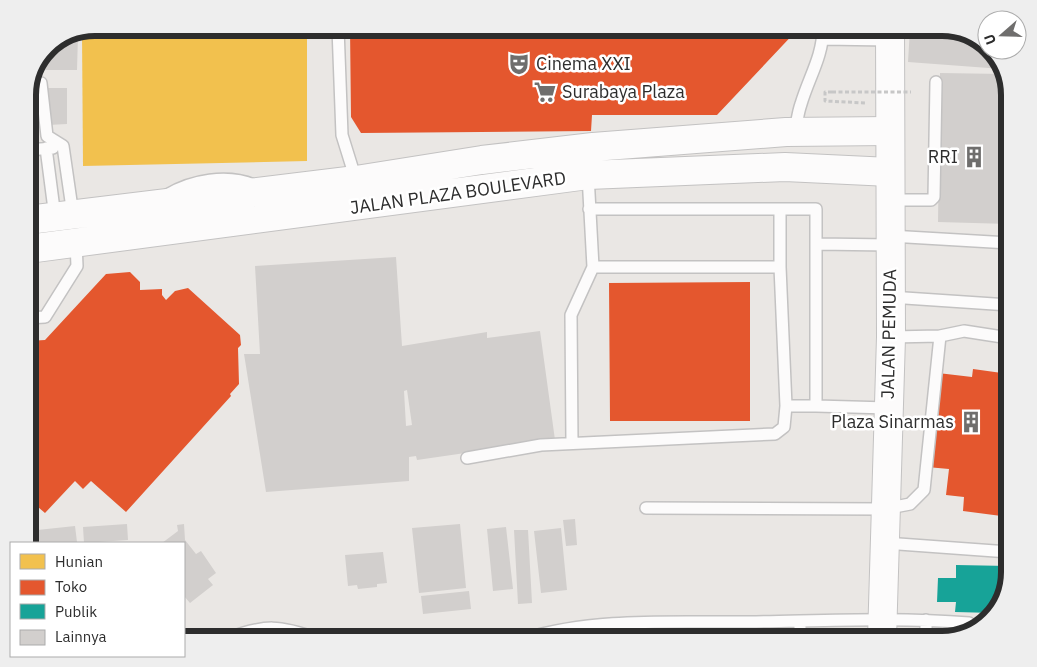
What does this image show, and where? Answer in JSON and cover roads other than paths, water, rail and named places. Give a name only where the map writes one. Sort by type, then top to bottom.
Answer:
[{"type":"street","name":"JALAN PEMUDA","points":[[882,630],[885,543],[884,509],[891,337],[890,172],[896,109],[890,36]]},
{"type":"street","name":"JALAN PLAZA BOULEVARD","points":[[36,219],[64,216],[270,219],[482,160],[593,147],[795,132],[896,109]]},
{"type":"street","name":"JALAN PLAZA BOULEVARD","points":[[36,248],[67,244],[160,217],[270,191],[358,193],[588,175],[785,167],[890,172]]},
{"type":"street","points":[[64,216],[67,244]]},
{"type":"lane","points":[[338,36],[342,129],[358,193]]},
{"type":"lane","points":[[795,132],[801,104],[817,65],[822,36]]},
{"type":"lane","points":[[890,200],[931,200],[934,197],[936,82]]},
{"type":"lane","points":[[38,83],[41,83],[47,136],[63,146]]},
{"type":"lane","points":[[36,149],[63,146]]},
{"type":"lane","points":[[63,146],[64,216]]},
{"type":"lane","points":[[46,148],[64,216]]},
{"type":"lane","points":[[572,443],[571,315],[592,267],[588,175]]},
{"type":"lane","points":[[589,208],[816,209],[816,406]]},
{"type":"lane","points":[[467,458],[541,445],[775,434],[784,427],[786,406],[780,267],[780,210]]},
{"type":"lane","points":[[817,244],[890,240],[1001,243]]},
{"type":"lane","points":[[36,318],[45,317],[77,266],[67,244]]},
{"type":"lane","points":[[592,267],[780,267]]},
{"type":"lane","points":[[890,297],[1001,304]]},
{"type":"lane","points":[[891,337],[940,336],[964,331],[1001,337]]},
{"type":"lane","points":[[646,508],[884,509],[910,504],[924,490],[940,336]]},
{"type":"lane","points":[[786,406],[888,411]]},
{"type":"lane","points":[[885,543],[1001,551]]},
{"type":"lane","points":[[926,620],[926,631]]},
{"type":"lane","points":[[550,631],[618,623],[800,621],[882,630],[926,620],[969,623]]},
{"type":"lane","points":[[800,621],[800,631]]},
{"type":"lane","points":[[248,631],[255,628],[274,627],[296,631]]},
{"type":"place","name":"Cinema XXI","points":[[519,64]]},
{"type":"place","name":"Surabaya Plaza","points":[[545,92]]},
{"type":"place","name":"RRI","points":[[974,157]]},
{"type":"place","name":"Plaza Sinarmas","points":[[971,422]]}]
